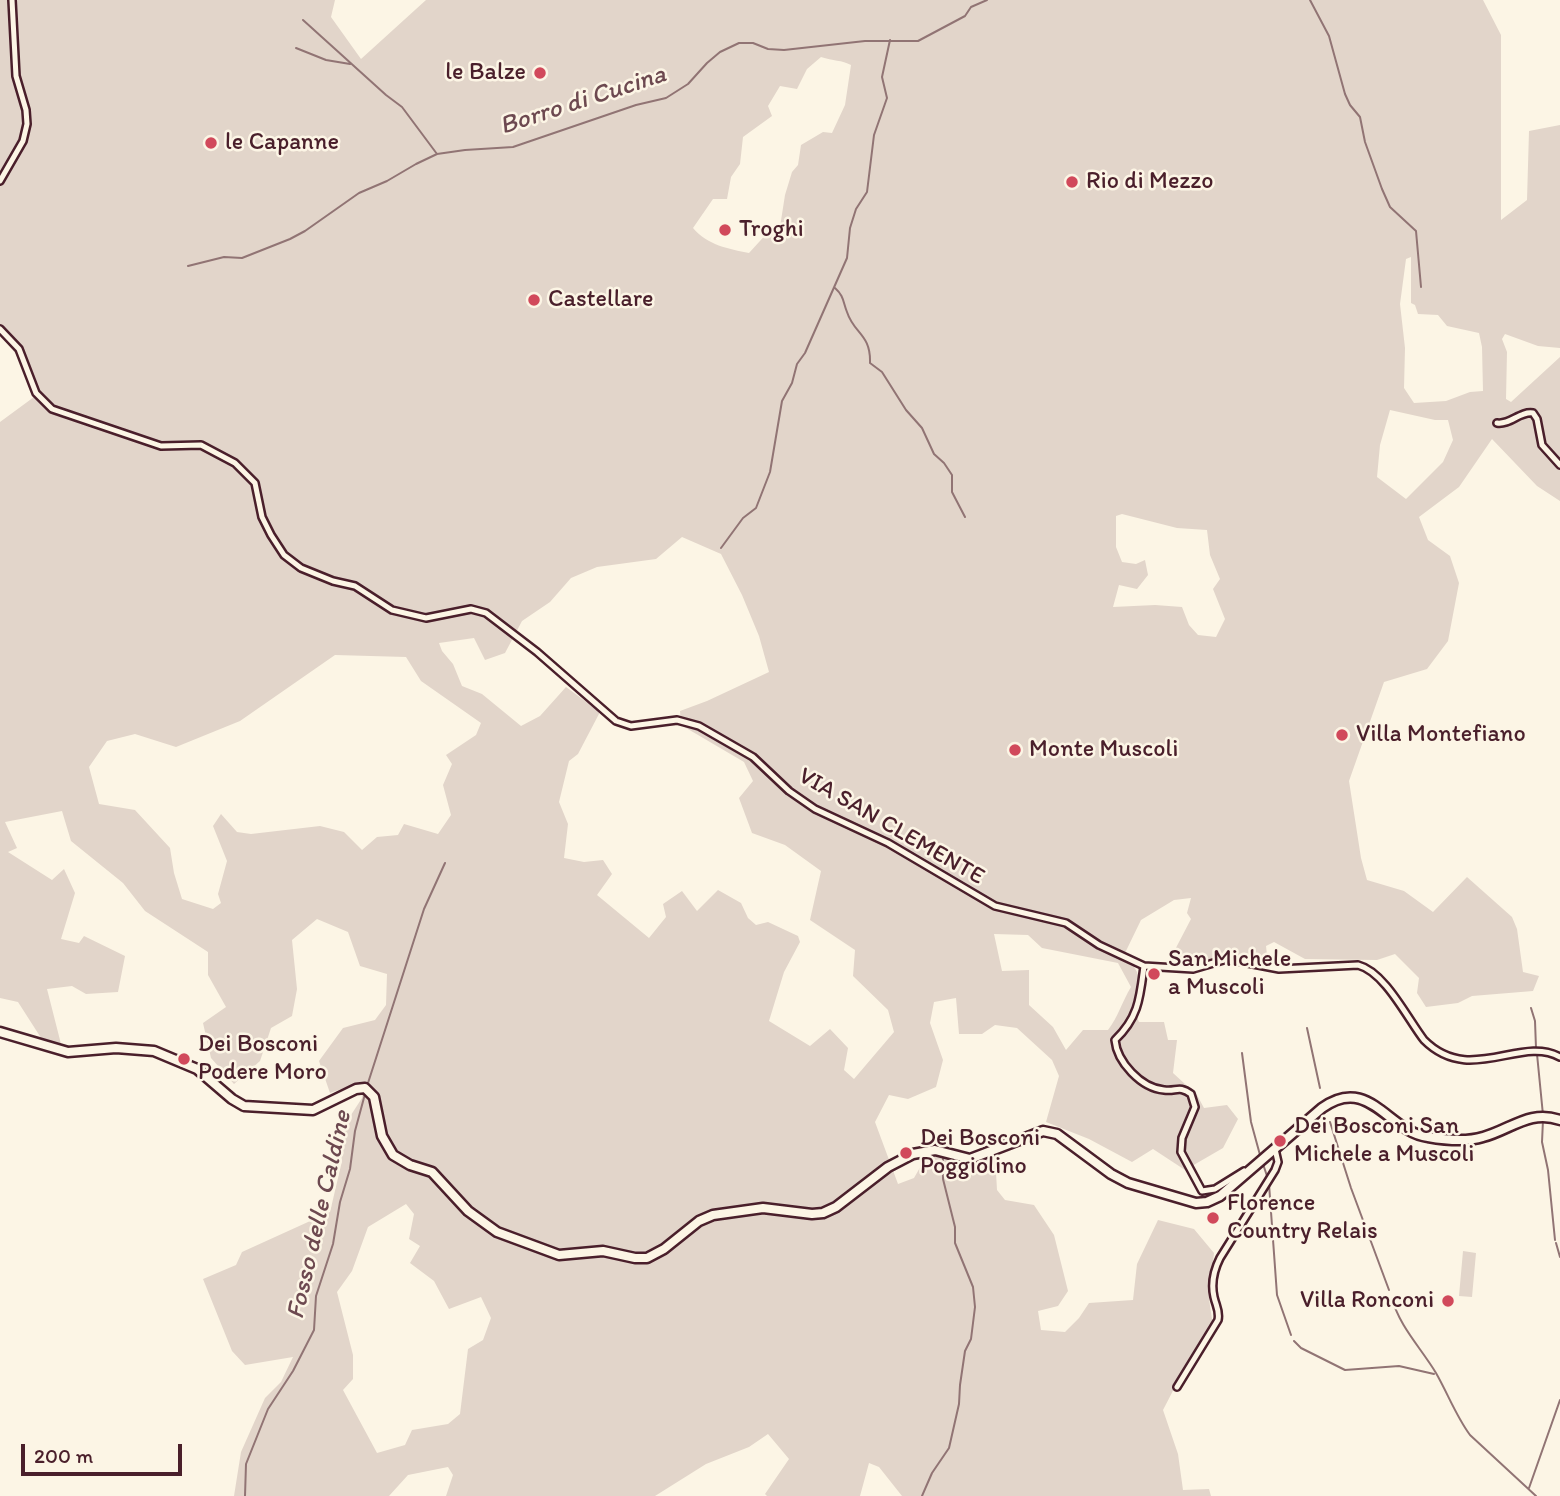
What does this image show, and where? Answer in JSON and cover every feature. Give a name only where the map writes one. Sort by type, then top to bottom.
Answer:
[{"type":"main road","points":[[0,1032],[68,1052],[116,1048],[154,1051],[197,1069],[244,1106],[313,1110],[356,1089],[365,1088],[374,1097],[382,1136],[387,1149],[393,1155],[410,1165],[432,1172],[468,1211],[497,1232],[559,1255],[603,1251],[647,1258],[713,1214],[763,1208],[823,1213],[836,1207],[897,1161],[913,1154],[935,1150],[970,1159],[1043,1132],[1057,1134],[1121,1180],[1196,1203],[1216,1198],[1328,1103],[1349,1098],[1368,1101],[1410,1132],[1429,1138],[1477,1139],[1525,1119],[1542,1116],[1560,1119]]},
{"type":"street","points":[[0,181],[23,141],[27,124],[26,110],[16,76],[12,0]]},
{"type":"street","name":"VIA SAN CLEMENTE","points":[[0,329],[19,349],[36,393],[52,409],[161,446],[201,445],[235,463],[255,483],[262,517],[271,535],[284,555],[301,568],[333,581],[355,586],[391,610],[425,618],[471,609],[486,613],[537,652],[616,721],[638,725],[677,720],[699,726],[753,757],[789,791],[815,809],[888,843],[995,906],[1066,923],[1099,946],[1144,966],[1193,969],[1227,959],[1279,969],[1358,965],[1373,971],[1424,1040],[1447,1056],[1475,1060],[1550,1052],[1560,1057]]},
{"type":"street","points":[[1497,423],[1508,422],[1527,412],[1533,413],[1537,419],[1542,445],[1560,465]]},
{"type":"street","points":[[1144,966],[1139,1000],[1133,1018],[1115,1040],[1123,1063],[1156,1088],[1175,1088],[1191,1094],[1196,1103],[1182,1138],[1181,1152],[1202,1191],[1215,1189],[1259,1162]]},
{"type":"street","points":[[1177,1387],[1219,1317],[1213,1286],[1218,1262],[1278,1162],[1275,1149]]},
{"type":"shaded area","points":[[0,0],[335,0],[331,17],[361,59],[426,0],[1483,0],[1501,35],[1501,220],[1527,200],[1529,131],[1560,125],[1560,348],[1538,346],[1505,334],[1502,339],[1507,352],[1506,399],[1511,402],[1560,357],[1560,501],[1537,486],[1492,439],[1459,487],[1419,517],[1428,540],[1450,556],[1459,583],[1448,641],[1427,669],[1384,682],[1349,781],[1367,880],[1404,891],[1433,912],[1467,877],[1512,917],[1517,929],[1523,972],[1539,976],[1533,991],[1472,996],[1458,1003],[1426,1007],[1417,993],[1419,978],[1395,954],[1377,960],[1305,959],[1274,942],[1266,946],[1268,964],[1246,957],[1225,955],[1189,966],[1167,965],[1191,919],[1187,913],[1191,898],[1174,900],[1141,920],[1125,953],[1137,972],[1137,1015],[1139,1022],[1164,1022],[1168,1040],[1177,1040],[1173,1073],[1197,1095],[1204,1108],[1227,1105],[1238,1119],[1223,1148],[1185,1170],[1153,1149],[1132,1162],[1089,1139],[1046,1122],[1059,1076],[1052,1060],[1017,1028],[995,1025],[982,1034],[959,1034],[956,998],[934,1002],[930,1023],[943,1060],[936,1087],[908,1099],[889,1095],[875,1122],[898,1184],[914,1178],[926,1157],[939,1156],[965,1163],[995,1155],[997,1190],[1005,1200],[1034,1205],[1054,1235],[1068,1291],[1058,1306],[1038,1311],[1041,1330],[1065,1332],[1089,1303],[1133,1300],[1137,1264],[1158,1220],[1194,1229],[1214,1253],[1209,1299],[1213,1326],[1163,1410],[1178,1454],[1183,1490],[1209,1489],[1211,1496],[902,1496],[879,1467],[869,1463],[860,1496],[767,1496],[765,1494],[789,1459],[768,1434],[749,1447],[706,1464],[655,1496],[446,1496],[453,1475],[448,1467],[408,1475],[389,1496],[234,1496],[241,1452],[265,1398],[281,1382],[293,1357],[245,1365],[232,1351],[203,1279],[236,1265],[242,1252],[330,1212],[342,1161],[338,1135],[362,1098],[361,1082],[330,1093],[319,1061],[343,1028],[375,1020],[386,1005],[387,974],[360,966],[348,932],[317,919],[292,940],[297,989],[292,1016],[271,1028],[260,1061],[234,1084],[211,1058],[203,1023],[226,1007],[208,975],[208,952],[145,911],[123,883],[71,841],[62,811],[5,822],[17,848],[8,852],[52,880],[64,869],[75,893],[61,939],[79,943],[84,936],[125,956],[118,992],[86,994],[72,986],[47,989],[61,1044],[43,1041],[18,1002],[0,998],[0,422],[34,397],[21,360],[0,335]],"holes":[[[821,57],[851,65],[845,105],[832,133],[823,132],[801,145],[798,165],[792,172],[785,195],[780,227],[770,230],[749,253],[726,248],[705,239],[693,228],[713,199],[727,199],[731,177],[740,164],[743,137],[772,116],[768,106],[780,86],[797,89],[807,69]],[[1411,257],[1411,303],[1415,305],[1418,314],[1438,315],[1447,326],[1479,333],[1483,391],[1470,392],[1446,401],[1414,403],[1404,388],[1405,348],[1400,304],[1406,259]],[[1390,410],[1435,420],[1448,420],[1453,440],[1443,462],[1406,499],[1377,477],[1380,445]],[[1122,514],[1177,528],[1207,530],[1210,555],[1220,579],[1213,589],[1225,619],[1216,637],[1198,635],[1189,625],[1182,607],[1113,607],[1119,585],[1137,589],[1148,575],[1145,560],[1136,564],[1122,562],[1116,547],[1116,516]],[[682,537],[721,554],[742,595],[759,636],[769,672],[680,711],[681,725],[744,762],[753,781],[739,798],[752,833],[785,845],[821,871],[810,920],[855,950],[853,976],[888,1010],[894,1032],[854,1079],[844,1070],[848,1048],[830,1029],[810,1046],[769,1021],[784,972],[800,942],[798,936],[768,922],[756,925],[748,918],[741,903],[718,890],[697,911],[682,891],[663,904],[666,917],[649,938],[597,895],[612,874],[603,860],[584,862],[564,858],[568,824],[559,802],[569,761],[578,754],[600,712],[566,687],[540,716],[521,726],[482,694],[462,686],[453,664],[442,651],[439,643],[474,638],[485,660],[505,653],[522,621],[550,602],[571,578],[597,567],[656,559]],[[335,655],[406,657],[421,681],[481,723],[476,735],[446,755],[452,764],[443,785],[451,815],[438,834],[404,824],[398,835],[377,837],[362,850],[344,832],[320,826],[251,834],[237,832],[221,814],[213,826],[227,861],[218,894],[221,903],[213,909],[182,899],[170,848],[135,810],[99,804],[89,767],[107,741],[135,734],[176,747],[240,721]],[[994,934],[1028,935],[1042,948],[1118,963],[1131,987],[1108,1030],[1083,1030],[1066,1050],[1053,1027],[1029,1005],[1029,970],[1002,971]],[[406,1204],[414,1214],[409,1239],[420,1246],[410,1263],[434,1281],[449,1309],[481,1297],[491,1318],[483,1340],[468,1349],[460,1414],[448,1424],[412,1430],[405,1445],[377,1453],[343,1390],[353,1379],[353,1355],[337,1292],[352,1271],[368,1227]]]},
{"type":"shaded area","points":[[1463,1251],[1476,1253],[1472,1297],[1459,1296]]},
{"type":"waterway","name":"Borro di Cucina","points":[[188,266],[224,257],[242,258],[290,239],[359,193],[437,154],[513,147],[636,105],[666,98],[688,84],[720,52],[739,43],[753,43],[768,49],[784,50],[865,41],[918,41],[965,16],[971,7],[987,0]]},
{"type":"waterway","points":[[1310,0],[1329,36],[1345,94],[1360,117],[1365,142],[1390,207],[1416,231],[1421,287]]},
{"type":"waterway","points":[[303,20],[402,107],[437,154]]},
{"type":"waterway","points":[[721,548],[743,518],[756,508],[770,472],[782,401],[847,258],[850,228],[856,209],[867,192],[874,135],[887,98],[882,77],[890,40]]},
{"type":"waterway","points":[[296,48],[326,60],[350,64]]},
{"type":"waterway","points":[[835,288],[842,296],[850,319],[868,346],[870,363],[882,372],[906,410],[922,428],[934,454],[952,475],[952,492],[965,517]]},
{"type":"waterway","name":"Fosso delle Caldine","points":[[368,1083],[424,909],[445,863]]},
{"type":"waterway","points":[[1531,1008],[1535,1021],[1536,1048]]},
{"type":"waterway","points":[[1307,1028],[1320,1088]]},
{"type":"waterway","points":[[1242,1053],[1251,1122],[1260,1155]]},
{"type":"waterway","points":[[1537,1054],[1543,1115]]},
{"type":"waterway","name":"Fosso delle Caldine","points":[[245,1496],[246,1464],[268,1409],[293,1371],[314,1330],[316,1296],[333,1244],[365,1094]]},
{"type":"waterway","points":[[1543,1120],[1542,1142],[1548,1170],[1555,1240]]},
{"type":"waterway","points":[[1330,1122],[1389,1290]]},
{"type":"waterway","points":[[922,1496],[932,1473],[949,1448],[975,1307],[973,1287],[955,1243],[955,1227],[943,1179],[943,1157]]},
{"type":"waterway","points":[[1263,1164],[1268,1179]]},
{"type":"waterway","points":[[1269,1184],[1277,1295],[1291,1335]]},
{"type":"waterway","points":[[1556,1243],[1560,1257]]},
{"type":"waterway","points":[[1392,1298],[1405,1327],[1436,1373],[1470,1435],[1536,1496]]},
{"type":"waterway","points":[[1294,1341],[1301,1348],[1345,1370],[1399,1366],[1434,1374]]},
{"type":"waterway","points":[[1529,1488],[1560,1400]]},
{"type":"place","name":"le Balze","points":[[540,73]]},
{"type":"place","name":"le Capanne","points":[[211,143]]},
{"type":"place","name":"Rio di Mezzo","points":[[1072,182]]},
{"type":"place","name":"Troghi","points":[[725,230]]},
{"type":"place","name":"Castellare","points":[[534,300]]},
{"type":"place","name":"Villa Montefiano","points":[[1342,735]]},
{"type":"place","name":"Monte Muscoli","points":[[1015,750]]},
{"type":"place","name":"San Michele a Muscoli","points":[[1154,974]]},
{"type":"place","name":"Dei Bosconi Podere Moro","points":[[184,1059]]},
{"type":"place","name":"Dei Bosconi San Michele a Muscoli","points":[[1280,1141]]},
{"type":"place","name":"Dei Bosconi Poggiolino","points":[[906,1153]]},
{"type":"place","name":"Florence Country Relais","points":[[1213,1218]]},
{"type":"place","name":"Villa Ronconi","points":[[1448,1301]]}]
